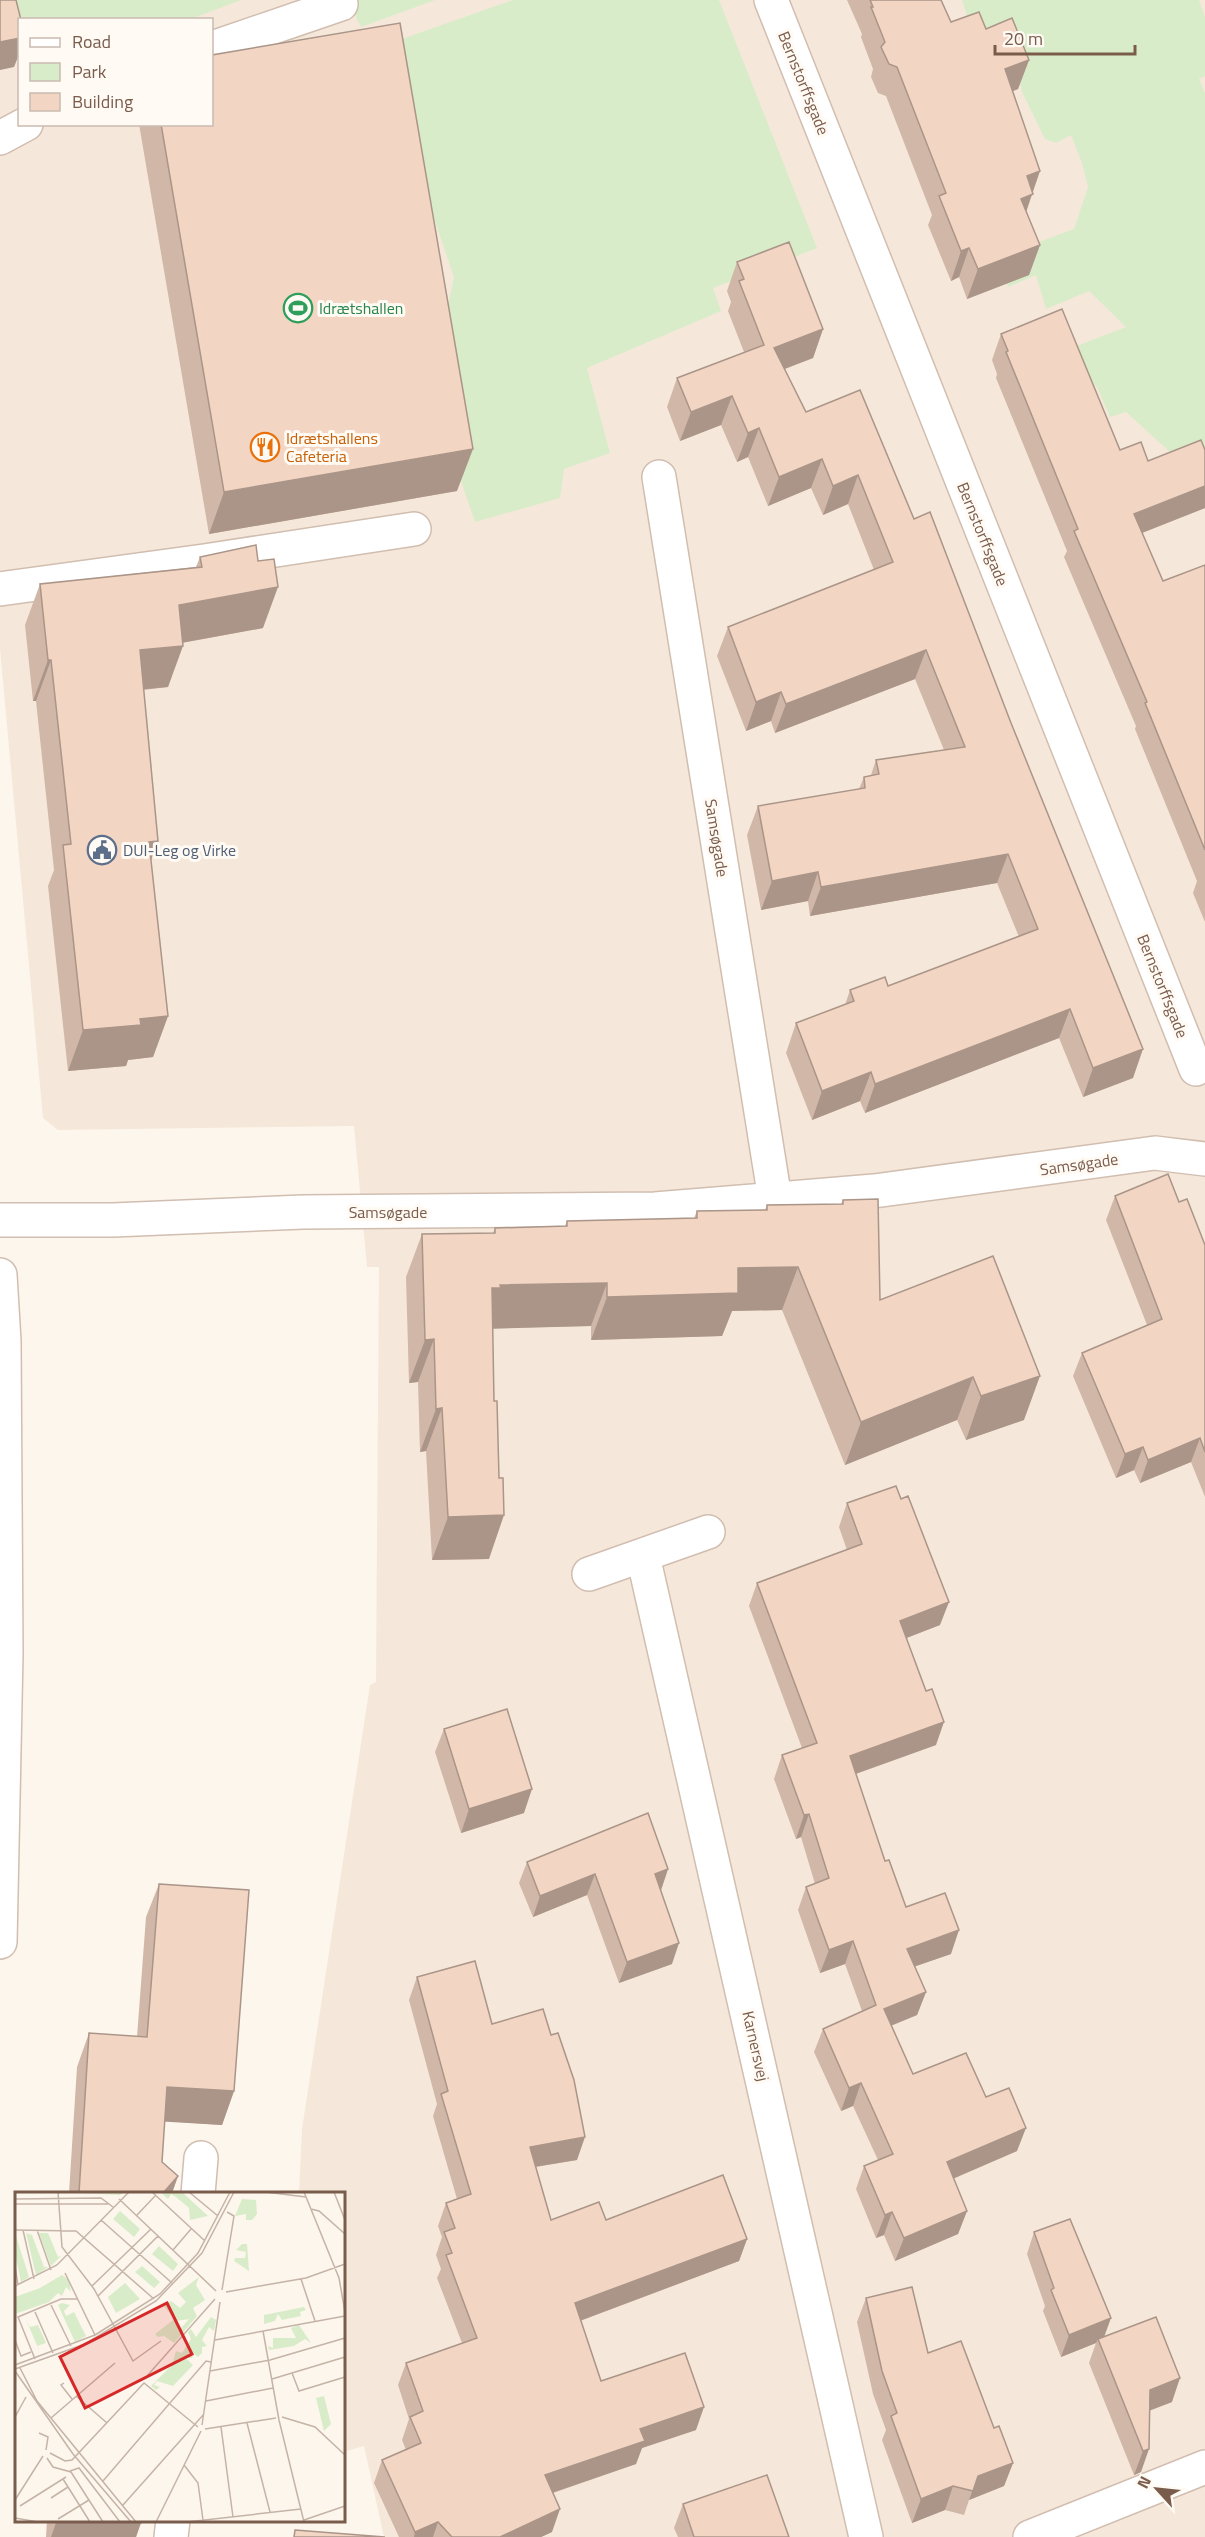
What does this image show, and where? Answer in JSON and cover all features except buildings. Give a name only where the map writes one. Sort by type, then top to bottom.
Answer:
[{"type":"street","name":"Bernstorffsgade","points":[[771,0],[1196,1069]]},
{"type":"street","points":[[213,48],[341,4]]},
{"type":"street","points":[[0,138],[22,126]]},
{"type":"street","name":"Samsøgade","points":[[659,477],[775,1199]]},
{"type":"street","points":[[0,589],[414,529]]},
{"type":"street","name":"Samsøgade","points":[[0,1220],[113,1220],[303,1212],[655,1209],[874,1191],[1155,1153],[1205,1160]]},
{"type":"street","points":[[0,1275],[4,1341],[6,1653],[0,1942]]},
{"type":"street","points":[[589,1574],[708,1532]]},
{"type":"street","name":"Karnersvej","points":[[644,1556],[866,2537]]},
{"type":"street","points":[[198,2192],[201,2158]]},
{"type":"street","points":[[1030,2537],[1205,2467]]},
{"type":"street","points":[[171,2537],[172,2522]]},
{"type":"shaded area","points":[[0,0],[1205,0],[1205,2537],[384,2537],[364,2446],[345,2452],[345,2192],[299,2192],[302,2129],[370,1685],[376,1682],[379,1267],[367,1267],[354,1126],[58,1130],[43,1118],[0,649]]},
{"type":"green space","points":[[6,0],[241,0],[194,18],[19,18]]},
{"type":"green space","points":[[348,0],[435,0],[361,27]]},
{"type":"green space","points":[[513,0],[719,0],[817,248],[713,288],[721,311],[587,368],[610,453],[564,469],[560,498],[475,522],[461,481],[447,310],[454,277],[376,48]]},
{"type":"green space","points":[[962,0],[1199,0],[1205,17],[1205,76],[1199,79],[1205,93],[1205,457],[1181,462],[1126,412],[1110,417],[1097,387],[1067,358],[1074,347],[1126,327],[1089,291],[1046,309],[1036,275],[1008,287],[997,258],[1074,229],[1088,187],[1071,135],[1056,143],[1045,139],[1022,92],[1014,54],[970,25]]},
{"type":"place","name":"Idrætshallen","points":[[298,308]]},
{"type":"place","name":"Idrætshallens Cafeteria","points":[[265,447]]},
{"type":"place","name":"DUI-Leg og Virke","points":[[102,850]]}]
